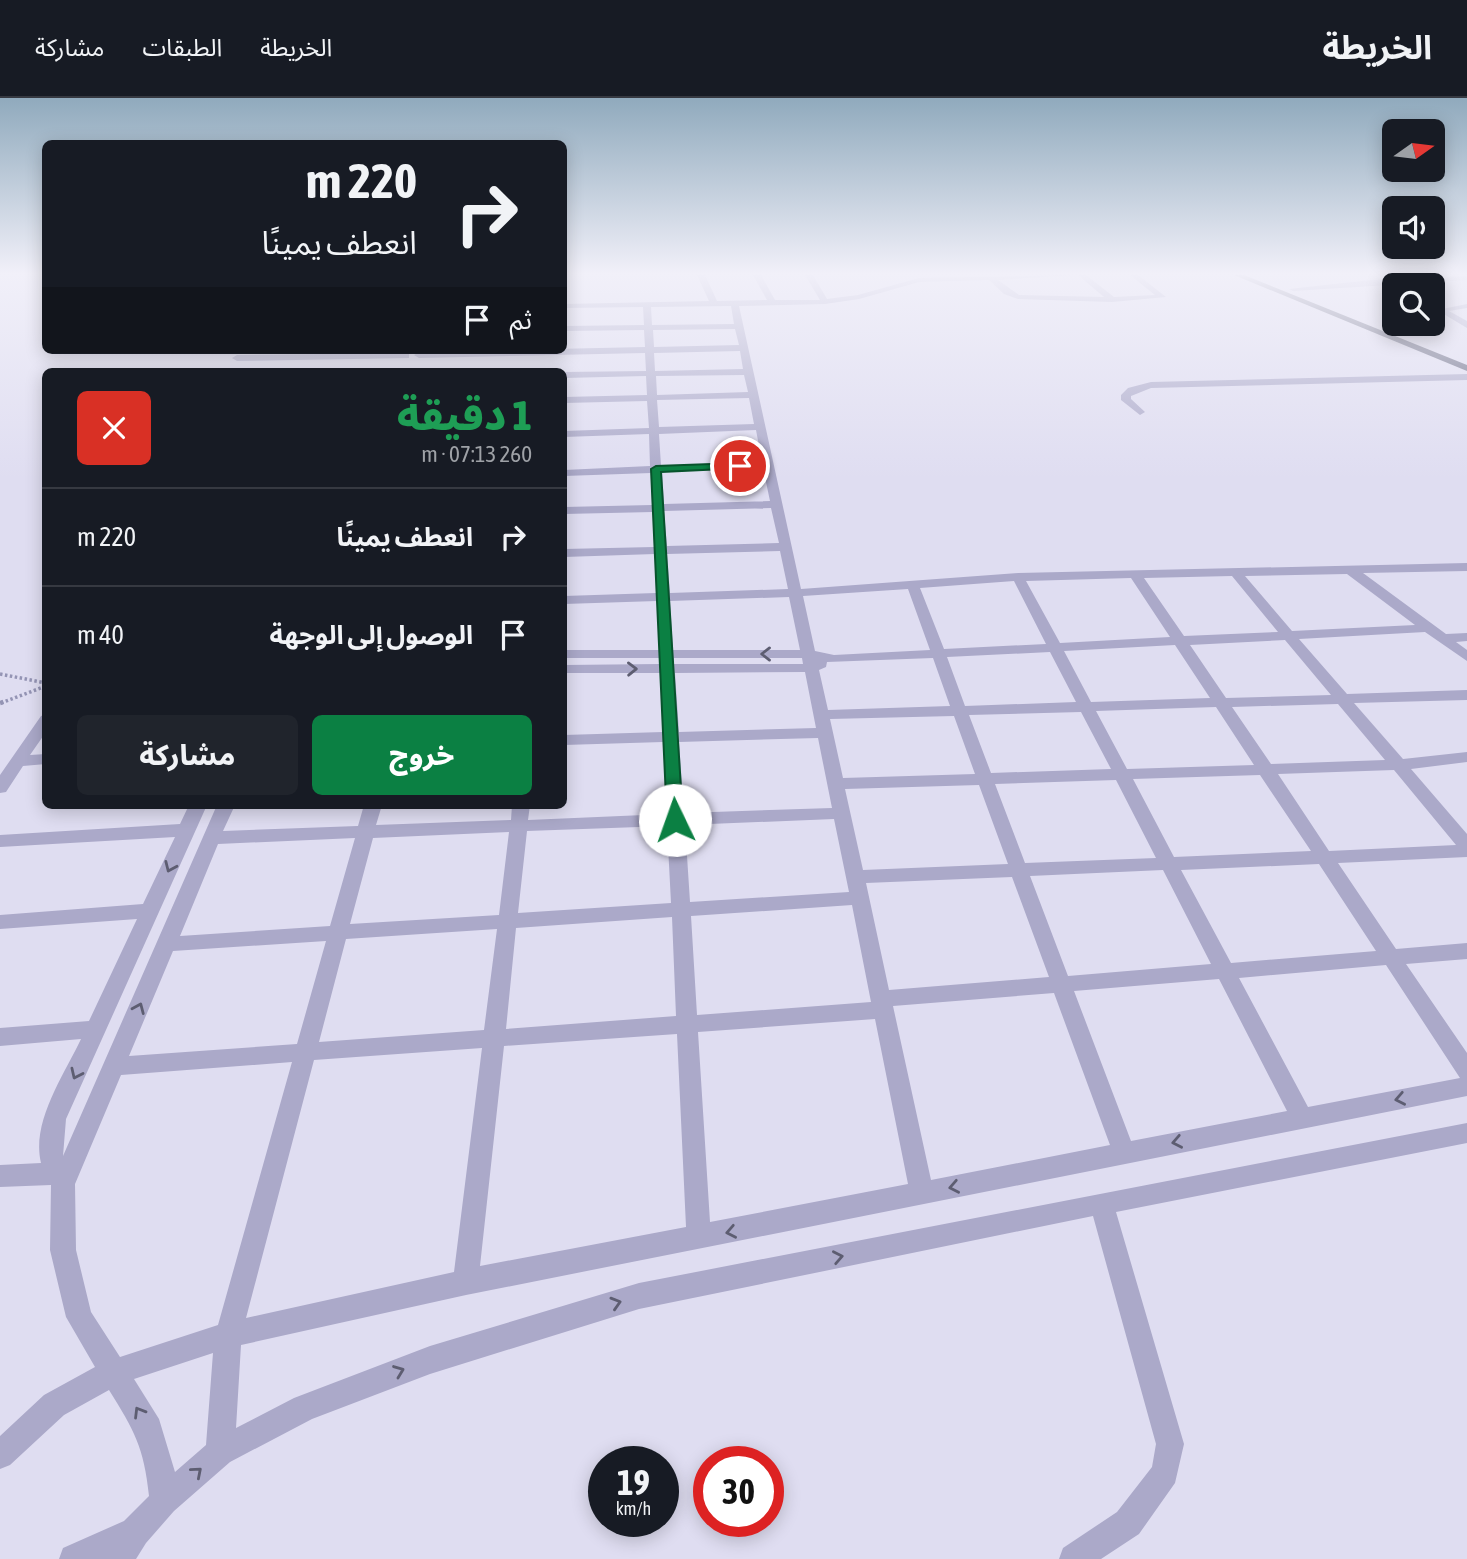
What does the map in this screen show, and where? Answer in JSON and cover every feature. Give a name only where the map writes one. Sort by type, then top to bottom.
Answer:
[{"type":"main road","points":[[1406,343],[1467,368]]},
{"type":"main road","points":[[1428,343],[1467,359]]},
{"type":"street","points":[[575,343],[567,375],[748,372]]},
{"type":"street","points":[[649,343],[699,1238]]},
{"type":"street","points":[[742,343],[922,1193]]},
{"type":"street","points":[[567,352],[743,348]]},
{"type":"street","points":[[241,354],[234,362],[323,354],[406,357]]},
{"type":"street","points":[[418,356],[522,354]]},
{"type":"street","points":[[1140,412],[1131,406],[1126,395],[1131,390],[1151,385],[1467,377]]},
{"type":"street","points":[[567,400],[753,395]]},
{"type":"street","points":[[567,430],[654,431],[760,427]]},
{"type":"street","points":[[567,473],[768,465]]},
{"type":"street","points":[[567,512],[776,504]]},
{"type":"street","points":[[567,553],[785,547]]},
{"type":"street","points":[[567,600],[795,593],[1018,577],[1467,567]]},
{"type":"street","points":[[1350,570],[1467,657]]},
{"type":"street","points":[[1235,572],[1467,848]]},
{"type":"street","points":[[1135,574],[1467,1071]]},
{"type":"street","points":[[1018,577],[1302,1118]]},
{"type":"street","points":[[912,583],[1124,1152]]},
{"type":"street","points":[[567,654],[667,661],[809,661],[1428,628]]},
{"type":"street","points":[[1442,639],[1467,637]]},
{"type":"street","points":[[567,670],[667,661]]},
{"type":"street","points":[[821,715],[1467,695]]},
{"type":"street","points":[[0,788],[42,725]]},
{"type":"street","points":[[567,740],[825,733]]},
{"type":"street","points":[[835,785],[1398,765],[1467,757]]},
{"type":"street","points":[[18,761],[42,759]]},
{"type":"street","points":[[62,1176],[52,1165],[49,1144],[55,1119],[196,809]]},
{"type":"street","points":[[164,1501],[160,1462],[149,1429],[79,1317],[63,1250],[62,1176],[114,1066],[224,809]]},
{"type":"street","points":[[220,1452],[229,1335],[372,809]]},
{"type":"street","points":[[212,838],[366,832],[520,815],[675,820],[842,813]]},
{"type":"street","points":[[466,1282],[520,815]]},
{"type":"street","points":[[0,841],[186,830]]},
{"type":"street","points":[[855,877],[1324,857],[1467,848]]},
{"type":"street","points":[[166,944],[859,898]]},
{"type":"street","points":[[0,922],[150,911]]},
{"type":"street","points":[[114,1066],[687,1024],[1062,984],[1467,951]]},
{"type":"street","points":[[0,1037],[96,1028]]},
{"type":"street","points":[[0,1455],[54,1405],[112,1373],[229,1335],[466,1282],[1467,1086]]},
{"type":"street","points":[[119,1559],[135,1532],[164,1501],[220,1452],[304,1408],[430,1360],[639,1296],[1102,1203],[1466,1135]]},
{"type":"street","points":[[0,1176],[62,1176]]},
{"type":"street","points":[[1074,1559],[1128,1523],[1166,1473],[1170,1444],[1102,1203]]},
{"type":"street","points":[[74,1559],[135,1532]]},
{"type":"path","points":[[0,674],[42,683]]},
{"type":"path","points":[[0,703],[42,686]]},
{"type":"route","points":[[675,820],[656,469],[740,466]]}]
